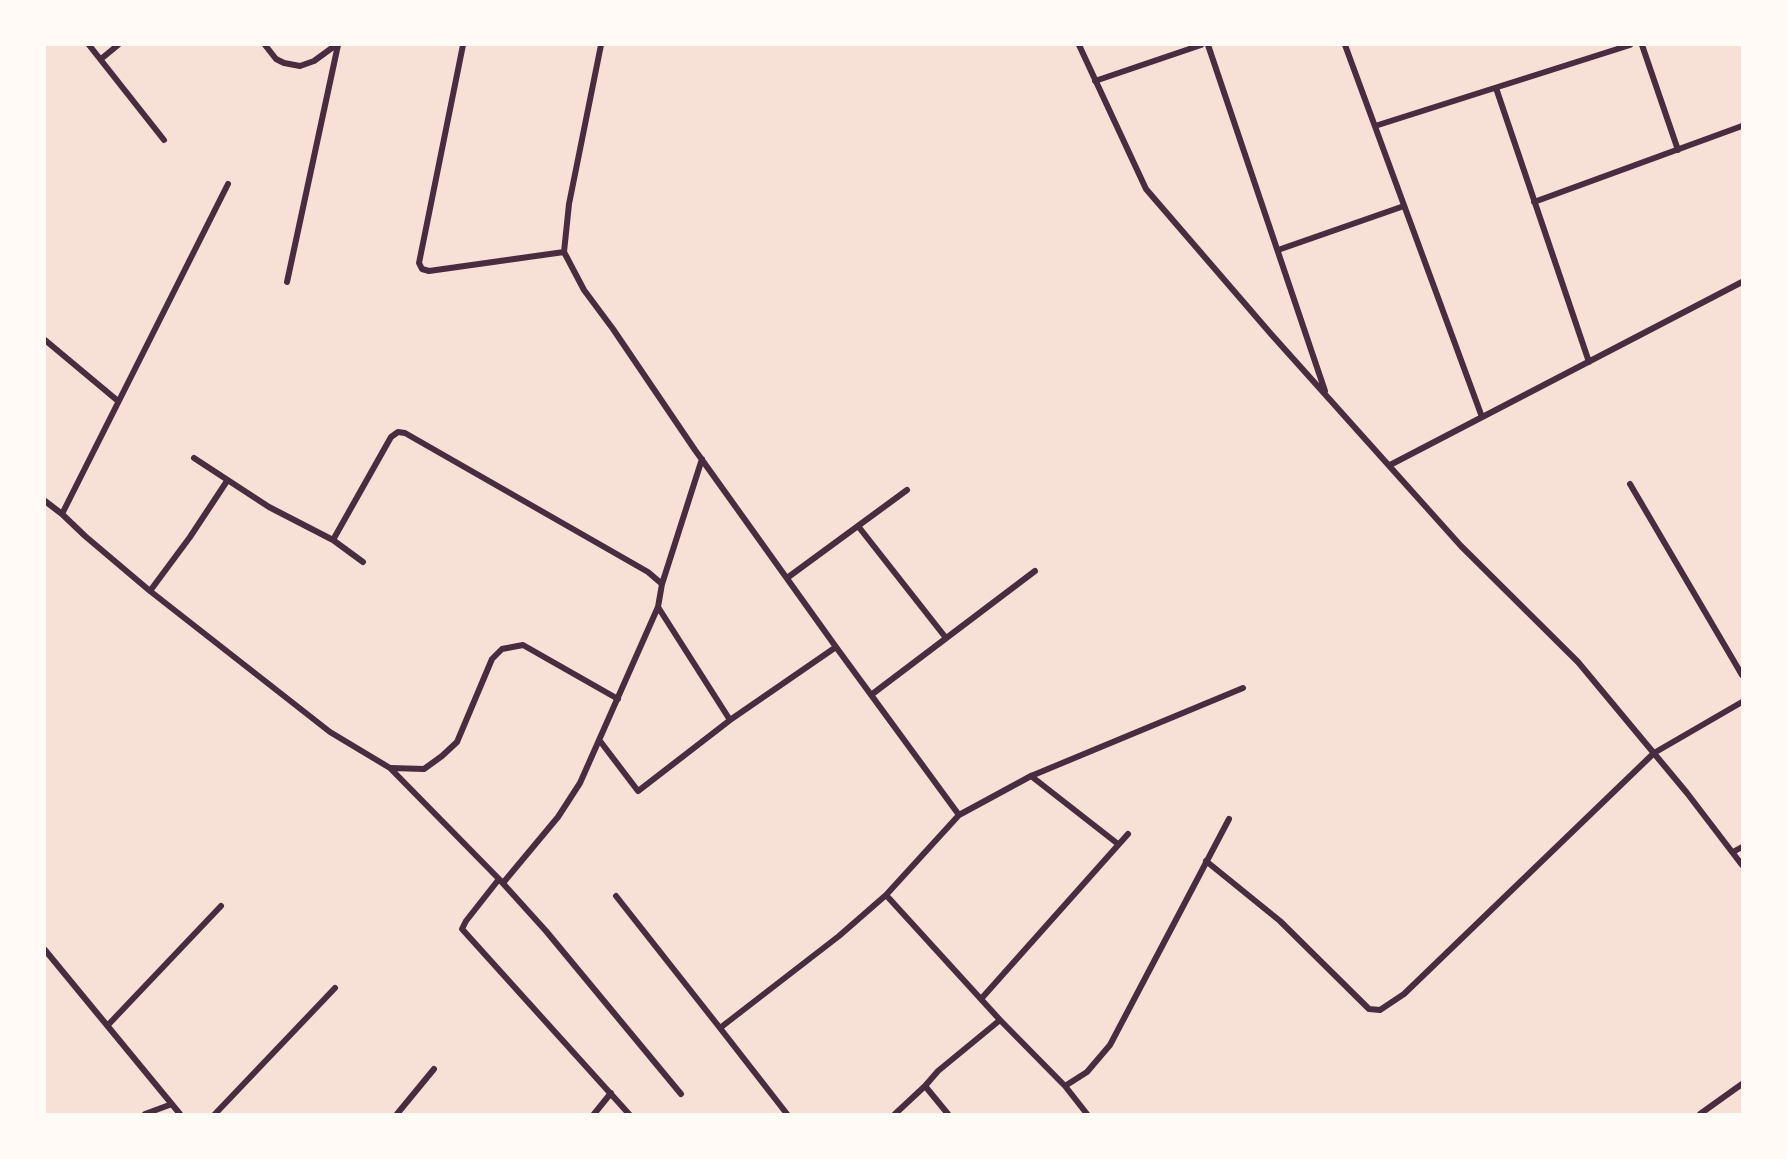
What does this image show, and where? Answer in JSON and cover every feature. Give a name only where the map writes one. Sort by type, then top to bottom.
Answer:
[{"type":"street","points":[[89,45],[164,140]]},
{"type":"street","points":[[101,59],[118,45]]},
{"type":"street","points":[[265,45],[276,59],[300,66],[314,61],[337,45]]},
{"type":"street","points":[[287,282],[337,45]]},
{"type":"street","points":[[463,45],[419,263],[422,269],[429,271],[564,252]]},
{"type":"street","points":[[601,45],[569,204],[564,252],[584,290],[702,459],[959,814]]},
{"type":"street","points":[[1079,45],[1146,189],[1271,334],[1461,546],[1578,662],[1742,864]]},
{"type":"street","points":[[1095,81],[1201,45]]},
{"type":"street","points":[[1208,45],[1326,394]]},
{"type":"street","points":[[1345,45],[1482,417]]},
{"type":"street","points":[[1375,126],[1630,45]]},
{"type":"street","points":[[1642,45],[1678,150]]},
{"type":"street","points":[[1496,88],[1589,362]]},
{"type":"street","points":[[1534,202],[1742,126]]},
{"type":"street","points":[[62,514],[228,184]]},
{"type":"street","points":[[1278,250],[1404,206]]},
{"type":"street","points":[[1390,465],[1742,282]]},
{"type":"street","points":[[45,340],[118,401]]},
{"type":"street","points":[[333,540],[391,437],[398,432],[405,433],[648,572],[662,584]]},
{"type":"street","points":[[194,458],[269,507],[333,540],[363,562]]},
{"type":"street","points":[[629,1114],[462,929],[466,921],[558,817],[580,783],[658,607],[662,584],[702,459]]},
{"type":"street","points":[[150,591],[190,537],[226,481]]},
{"type":"street","points":[[1630,484],[1742,675]]},
{"type":"street","points":[[787,578],[907,490]]},
{"type":"street","points":[[45,501],[150,591],[330,732],[390,768],[501,881],[546,931],[681,1094]]},
{"type":"street","points":[[858,526],[946,638]]},
{"type":"street","points":[[871,695],[1035,571]]},
{"type":"street","points":[[658,607],[730,720]]},
{"type":"street","points":[[390,768],[424,769],[457,742],[492,658],[502,649],[523,645],[618,699]]},
{"type":"street","points":[[600,741],[638,791],[730,720],[836,647]]},
{"type":"street","points":[[720,1028],[839,936],[886,895],[959,814],[1031,776],[1243,688]]},
{"type":"street","points":[[1206,861],[1280,921],[1369,1009],[1380,1010],[1404,994],[1654,753],[1742,702]]},
{"type":"street","points":[[1031,776],[1119,844]]},
{"type":"street","points":[[1065,1086],[1088,1072],[1110,1045],[1229,819]]},
{"type":"street","points":[[981,999],[1128,834]]},
{"type":"street","points":[[1733,852],[1742,847]]},
{"type":"street","points":[[886,895],[1000,1020],[1065,1086],[1087,1114]]},
{"type":"street","points":[[616,896],[787,1114]]},
{"type":"street","points":[[108,1025],[221,906]]},
{"type":"street","points":[[45,950],[180,1114]]},
{"type":"street","points":[[214,1114],[335,988]]},
{"type":"street","points":[[895,1114],[938,1071],[1000,1020]]},
{"type":"street","points":[[397,1114],[434,1069]]},
{"type":"street","points":[[1700,1114],[1742,1084]]},
{"type":"street","points":[[925,1086],[948,1114]]},
{"type":"street","points":[[594,1114],[611,1093]]},
{"type":"street","points":[[145,1114],[172,1104]]}]
